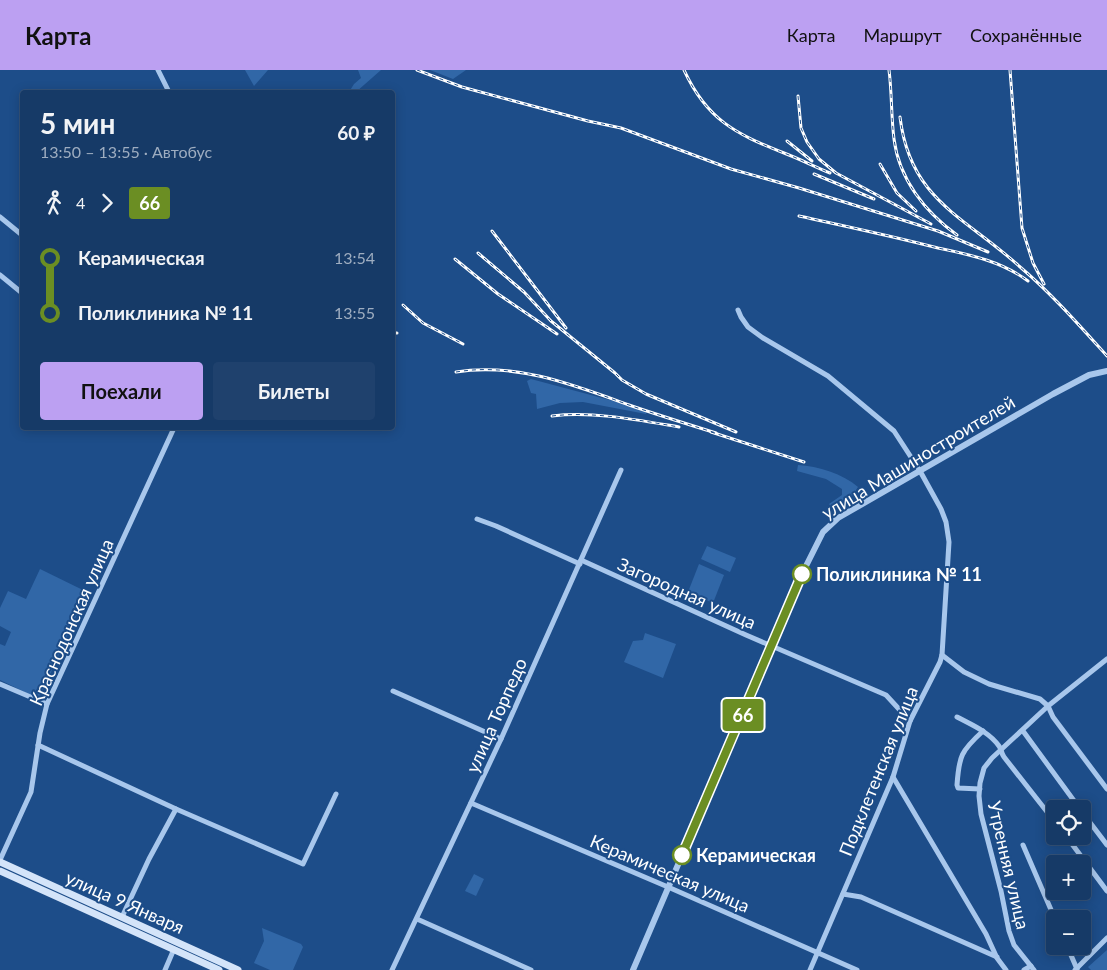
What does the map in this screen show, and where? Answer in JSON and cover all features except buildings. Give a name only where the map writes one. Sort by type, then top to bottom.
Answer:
[{"type":"main road","name":"улица 9 Января","points":[[0,861],[238,970]]},
{"type":"main road","name":"улица 9 Января","points":[[0,871],[219,970]]},
{"type":"street","points":[[158,70],[168,90]]},
{"type":"street","points":[[0,217],[20,233]]},
{"type":"street","points":[[0,275],[20,291]]},
{"type":"street","name":"Подклетенская улица","points":[[738,310],[748,326],[763,338],[828,376],[894,431],[920,471],[941,509],[946,522],[949,542],[942,655],[910,721],[893,777],[810,970]]},
{"type":"street","name":"улица Машиностроителей","points":[[633,970],[804,570],[824,531],[838,518],[1080,379],[1089,375],[1107,372]]},
{"type":"street","name":"Краснодонская улица","points":[[0,861],[31,792],[46,704],[173,430]]},
{"type":"street","name":"улица Торпедо","points":[[392,970],[501,739],[620,470]]},
{"type":"street","name":"Загородная улица","points":[[477,520],[496,526],[886,695],[910,721]]},
{"type":"street","points":[[942,655],[964,672],[988,684],[1040,699],[1048,706],[1062,730],[1107,789]]},
{"type":"street","name":"Утренняя улица","points":[[1032,968],[1014,944],[1009,931],[1001,891],[981,814],[980,788],[984,768],[1048,706],[1107,659]]},
{"type":"street","points":[[0,684],[46,704]]},
{"type":"street","points":[[393,691],[501,739]]},
{"type":"street","points":[[957,717],[983,731],[994,740],[1004,757],[1046,811]]},
{"type":"street","name":"Утренняя улица","points":[[980,788],[962,789],[958,788],[957,785],[959,761],[970,743],[983,731]]},
{"type":"street","points":[[1023,731],[1073,800]]},
{"type":"street","points":[[38,744],[176,809],[303,864],[336,794]]},
{"type":"street","points":[[893,777],[986,934],[997,958],[1006,970]]},
{"type":"street","name":"Керамическая улица","points":[[471,803],[857,970]]},
{"type":"street","points":[[122,917],[149,859],[176,809]]},
{"type":"street","points":[[1091,824],[1107,845]]},
{"type":"street","points":[[1023,845],[1051,910]]},
{"type":"street","points":[[1073,845],[1107,891]]},
{"type":"street","points":[[843,894],[861,897],[997,958]]},
{"type":"street","points":[[417,919],[530,970]]},
{"type":"street","points":[[1071,955],[1076,969],[1107,938]]},
{"type":"street","points":[[164,970],[174,950]]},
{"type":"street","points":[[1024,970],[1032,968]]},
{"type":"shaded area","points":[[245,70],[268,70],[254,86]]},
{"type":"shaded area","points":[[358,70],[381,70],[358,90],[350,90],[361,78]]},
{"type":"shaded area","points":[[430,70],[466,70],[453,79]]},
{"type":"shaded area","points":[[531,379],[647,410],[646,414],[583,402],[560,403],[537,409],[536,394],[531,393],[527,381]]},
{"type":"shaded area","points":[[798,465],[822,469],[838,475],[858,487],[856,490],[858,493],[832,508],[829,504],[842,495],[842,489],[826,479],[797,471]]},
{"type":"shaded area","points":[[707,546],[736,558],[730,572],[701,559]]},
{"type":"shaded area","points":[[699,564],[724,575],[713,603],[688,592]]},
{"type":"shaded area","points":[[40,569],[87,592],[39,699],[0,680],[0,644],[5,646],[11,632],[0,626],[0,608],[8,591],[26,599]]},
{"type":"shaded area","points":[[645,633],[676,644],[663,678],[624,662],[633,641],[643,640]]},
{"type":"shaded area","points":[[474,874],[484,879],[476,896],[465,891]]},
{"type":"shaded area","points":[[262,928],[301,944],[303,947],[293,970],[270,970],[254,963],[264,941]]},
{"type":"shaded area","points":[[1107,950],[1107,970],[1091,970],[1088,967]]},
{"type":"railway","points":[[417,70],[462,87],[621,128],[731,169],[938,231],[988,252]]},
{"type":"railway","points":[[684,70],[693,87],[713,113],[737,132],[830,173]]},
{"type":"railway","points":[[889,70],[894,139],[901,168],[924,205],[957,235]]},
{"type":"railway","points":[[1010,70],[1022,228],[1033,263],[1044,284]]},
{"type":"railway","points":[[798,96],[801,128],[807,142],[819,159],[836,173],[931,224]]},
{"type":"railway","points":[[900,117],[906,145],[915,168],[928,187],[960,219],[1031,276],[1107,356]]},
{"type":"railway","points":[[787,141],[812,161]]},
{"type":"railway","points":[[880,164],[897,193],[916,211]]},
{"type":"railway","points":[[814,174],[874,199]]},
{"type":"railway","points":[[799,216],[974,256],[1007,268],[1028,281]]},
{"type":"railway","points":[[492,231],[566,328]]},
{"type":"railway","points":[[478,253],[524,292],[551,321],[622,380],[646,394],[736,432]]},
{"type":"railway","points":[[455,259],[498,294],[557,334]]},
{"type":"railway","points":[[403,305],[423,323],[463,344]]},
{"type":"railway","points":[[456,372],[500,370],[544,377],[716,433]]},
{"type":"railway","points":[[552,416],[599,415],[679,427]]},
{"type":"railway","points":[[711,432],[804,462]]},
{"type":"bus line","name":"66","points":[[682,855],[802,574]]},
{"type":"place","name":"Поликлиника № 11","points":[[802,574]]},
{"type":"place","name":"Керамическая","points":[[682,855]]}]
